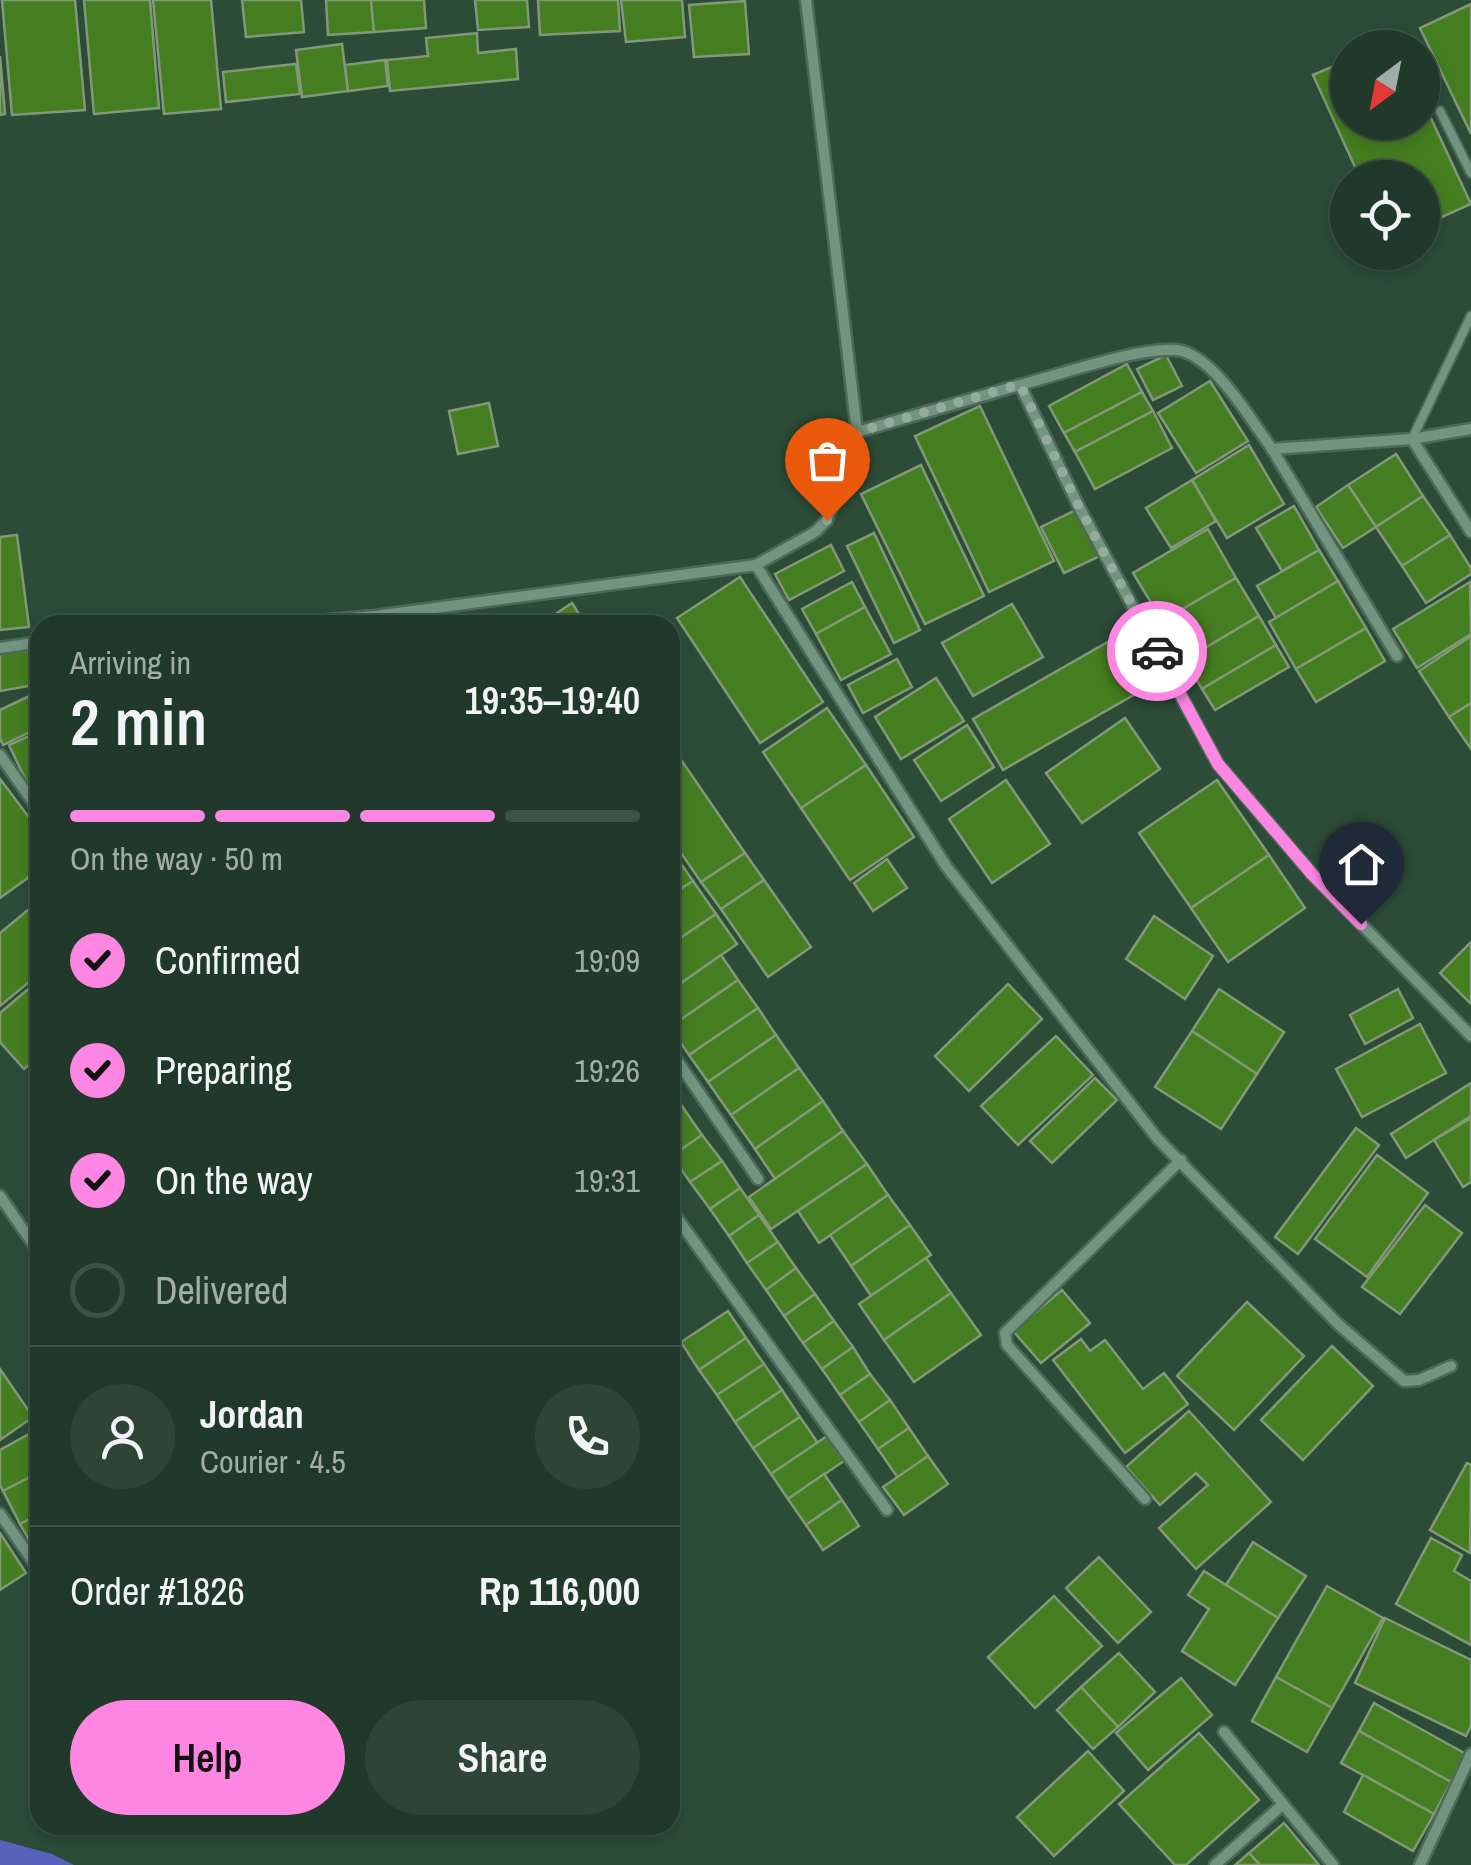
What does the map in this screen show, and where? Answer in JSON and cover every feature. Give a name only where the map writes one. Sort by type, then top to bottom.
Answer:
[{"type":"street","points":[[412,615],[756,565],[815,532],[827,520],[858,432],[806,0]]},
{"type":"street","points":[[858,432],[1146,352],[1182,351],[1206,366],[1227,388],[1272,448],[1397,656]]},
{"type":"street","points":[[1020,384],[1079,507],[1218,764],[1312,874],[1471,1036]]},
{"type":"street","points":[[1272,448],[1412,439],[1471,430]]},
{"type":"street","points":[[1412,439],[1471,532]]},
{"type":"street","points":[[756,565],[946,866],[1157,1138],[1338,1324],[1404,1381],[1419,1380],[1451,1366]]},
{"type":"street","points":[[0,648],[30,644]]},
{"type":"street","points":[[0,755],[30,798]]},
{"type":"street","points":[[680,1065],[758,1178]]},
{"type":"street","points":[[1145,1498],[1007,1345],[1005,1333],[1181,1160]]},
{"type":"street","points":[[0,1196],[30,1240]]},
{"type":"street","points":[[680,1222],[887,1510]]},
{"type":"street","points":[[0,1514],[30,1557]]},
{"type":"street","points":[[1224,1732],[1333,1865]]},
{"type":"street","points":[[1420,1865],[1471,1754]]},
{"type":"street","points":[[1215,1865],[1284,1804]]},
{"type":"lane","points":[[1440,111],[1471,174]]},
{"type":"lane","points":[[1412,439],[1471,316]]},
{"type":"water","points":[[0,1840],[52,1854],[74,1865],[0,1865]]},
{"type":"building","points":[[2,0],[75,0],[85,110],[12,115]]},
{"type":"building","points":[[84,0],[150,0],[159,108],[94,114]]},
{"type":"building","points":[[153,0],[211,0],[221,109],[164,114]]},
{"type":"building","points":[[242,0],[301,0],[304,32],[246,37]]},
{"type":"building","points":[[326,0],[371,0],[374,32],[328,35]]},
{"type":"building","points":[[371,0],[424,0],[426,28],[374,32]]},
{"type":"building","points":[[475,0],[527,0],[529,27],[478,30]]},
{"type":"building","points":[[538,0],[618,0],[620,31],[540,35]]},
{"type":"building","points":[[621,0],[682,0],[685,37],[626,42]]},
{"type":"building","points":[[745,1],[749,54],[694,57],[689,5]]},
{"type":"building","points":[[1471,4],[1471,134],[1440,70],[1440,30],[1420,28]]},
{"type":"building","points":[[477,33],[478,53],[516,49],[518,79],[390,91],[387,60],[428,56],[426,38]]},
{"type":"building","points":[[342,44],[348,91],[302,97],[296,50]]},
{"type":"building","points":[[0,56],[5,114],[0,115]]},
{"type":"building","points":[[385,60],[388,86],[348,91],[345,65]]},
{"type":"building","points":[[296,64],[300,94],[226,102],[223,72]]},
{"type":"building","points":[[1330,68],[1330,112],[1313,75]]},
{"type":"building","points":[[1440,138],[1471,204],[1440,218],[1440,160],[1352,160],[1343,140]]},
{"type":"building","points":[[1166,355],[1182,386],[1153,400],[1137,369]]},
{"type":"building","points":[[1127,364],[1142,392],[1064,433],[1049,406]]},
{"type":"building","points":[[1210,381],[1248,441],[1196,473],[1158,413]]},
{"type":"building","points":[[1142,392],[1153,411],[1075,452],[1064,433]]},
{"type":"building","points":[[489,403],[498,446],[458,454],[449,411]]},
{"type":"building","points":[[980,406],[1054,561],[989,592],[915,436]]},
{"type":"building","points":[[1153,411],[1172,448],[1095,489],[1075,452]]},
{"type":"building","points":[[1249,445],[1284,504],[1227,538],[1192,480]]},
{"type":"building","points":[[1396,454],[1423,496],[1376,527],[1348,485]]},
{"type":"building","points":[[921,465],[984,596],[925,624],[861,494]]},
{"type":"building","points":[[1192,480],[1216,521],[1171,548],[1146,508]]},
{"type":"building","points":[[1348,485],[1376,527],[1343,548],[1316,507]]},
{"type":"building","points":[[1423,496],[1450,535],[1402,566],[1376,527]]},
{"type":"building","points":[[1294,506],[1319,550],[1282,571],[1256,528]]},
{"type":"building","points":[[1076,510],[1100,556],[1064,573],[1041,527]]},
{"type":"building","points":[[1208,529],[1236,578],[1162,621],[1133,573]]},
{"type":"building","points":[[874,533],[920,630],[894,643],[847,546]]},
{"type":"building","points":[[17,535],[29,627],[0,630],[0,537]]},
{"type":"building","points":[[1450,535],[1471,574],[1426,603],[1402,566]]},
{"type":"building","points":[[831,545],[844,571],[789,600],[775,574]]},
{"type":"building","points":[[1319,550],[1338,581],[1276,618],[1257,586]]},
{"type":"building","points":[[740,577],[823,702],[760,743],[680,623],[680,616]]},
{"type":"building","points":[[1236,578],[1259,616],[1185,660],[1162,621]]},
{"type":"building","points":[[1338,581],[1366,628],[1296,669],[1269,622]]},
{"type":"building","points":[[852,582],[865,607],[816,634],[802,609]]},
{"type":"building","points":[[1470,582],[1471,634],[1417,668],[1393,629]]},
{"type":"building","points":[[572,603],[580,615],[554,615]]},
{"type":"building","points":[[1012,604],[1043,657],[973,696],[942,643]]},
{"type":"building","points":[[865,607],[891,654],[841,680],[816,634]]},
{"type":"building","points":[[1259,616],[1276,645],[1202,689],[1185,660]]},
{"type":"building","points":[[1366,628],[1385,661],[1316,702],[1296,669]]},
{"type":"building","points":[[1120,635],[1130,652],[1138,647],[1158,681],[1003,770],[973,719]]},
{"type":"building","points":[[1471,636],[1471,703],[1449,717],[1419,671]]},
{"type":"building","points":[[1276,645],[1289,667],[1215,710],[1202,689]]},
{"type":"building","points":[[30,647],[30,686],[0,691],[0,652]]},
{"type":"building","points":[[897,659],[912,687],[863,713],[848,685]]},
{"type":"building","points":[[936,678],[964,721],[901,759],[875,717]]},
{"type":"building","points":[[30,696],[30,732],[3,745],[0,710]]},
{"type":"building","points":[[1471,703],[1471,749],[1449,717]]},
{"type":"building","points":[[827,708],[866,765],[801,808],[763,752]]},
{"type":"building","points":[[1125,718],[1160,769],[1082,823],[1046,773]]},
{"type":"building","points":[[967,725],[994,767],[941,801],[914,760]]},
{"type":"building","points":[[30,736],[30,784],[28,785],[9,745]]},
{"type":"building","points":[[680,758],[745,853],[701,882],[680,852]]},
{"type":"building","points":[[866,765],[914,837],[850,880],[801,808]]},
{"type":"building","points":[[0,779],[30,819],[30,876],[0,898]]},
{"type":"building","points":[[1006,780],[1050,844],[992,883],[949,819]]},
{"type":"building","points":[[1217,780],[1269,855],[1191,908],[1139,833]]},
{"type":"building","points":[[745,853],[764,880],[721,909],[701,882]]},
{"type":"building","points":[[1269,855],[1305,908],[1228,962],[1191,908]]},
{"type":"building","points":[[887,859],[907,888],[873,911],[854,883]]},
{"type":"building","points":[[680,863],[693,881],[680,889]]},
{"type":"building","points":[[764,880],[811,947],[768,977],[721,909]]},
{"type":"building","points":[[693,881],[716,914],[680,938],[680,889]]},
{"type":"building","points":[[30,908],[30,981],[0,1006],[0,933]]},
{"type":"building","points":[[716,914],[737,944],[680,984],[680,938]]},
{"type":"building","points":[[1154,916],[1213,956],[1185,999],[1126,959]]},
{"type":"building","points":[[1471,942],[1471,1004],[1440,973]]},
{"type":"building","points":[[721,955],[738,980],[680,1020],[680,984]]},
{"type":"building","points":[[738,980],[758,1008],[689,1055],[680,1042],[680,1020]]},
{"type":"building","points":[[1008,984],[1042,1019],[969,1091],[935,1056]]},
{"type":"building","points":[[30,988],[30,1064],[24,1069],[0,1042],[0,1013]]},
{"type":"building","points":[[1219,989],[1284,1032],[1257,1074],[1192,1031]]},
{"type":"building","points":[[1398,989],[1413,1018],[1365,1044],[1350,1015]]},
{"type":"building","points":[[758,1008],[776,1035],[708,1082],[689,1055]]},
{"type":"building","points":[[1420,1024],[1446,1073],[1362,1117],[1336,1069]]},
{"type":"building","points":[[1192,1031],[1257,1074],[1221,1129],[1155,1087]]},
{"type":"building","points":[[776,1035],[799,1068],[731,1115],[708,1082]]},
{"type":"building","points":[[1056,1036],[1093,1075],[1018,1145],[981,1106]]},
{"type":"building","points":[[799,1068],[823,1101],[755,1149],[731,1115]]},
{"type":"building","points":[[1095,1078],[1117,1100],[1052,1163],[1030,1141]]},
{"type":"building","points":[[1471,1083],[1471,1116],[1406,1158],[1391,1134]]},
{"type":"building","points":[[823,1101],[843,1131],[775,1179],[755,1149]]},
{"type":"building","points":[[680,1108],[702,1135],[680,1150]]},
{"type":"building","points":[[1471,1118],[1471,1182],[1463,1187],[1434,1140]]},
{"type":"building","points":[[1356,1128],[1379,1145],[1298,1254],[1275,1237]]},
{"type":"building","points":[[843,1131],[867,1164],[771,1229],[749,1197]]},
{"type":"building","points":[[702,1135],[722,1161],[690,1182],[680,1168],[680,1150]]},
{"type":"building","points":[[1377,1155],[1428,1193],[1367,1277],[1315,1239]]},
{"type":"building","points":[[722,1161],[740,1188],[710,1209],[690,1182]]},
{"type":"building","points":[[867,1164],[888,1195],[819,1243],[798,1211]]},
{"type":"building","points":[[740,1188],[759,1215],[729,1236],[710,1209]]},
{"type":"building","points":[[888,1195],[910,1225],[851,1266],[830,1235]]},
{"type":"building","points":[[1425,1205],[1462,1233],[1400,1314],[1362,1287]]},
{"type":"building","points":[[759,1215],[778,1242],[747,1263],[729,1236]]},
{"type":"building","points":[[910,1225],[931,1255],[871,1296],[851,1266]]},
{"type":"building","points":[[778,1242],[796,1268],[766,1290],[747,1263]]},
{"type":"building","points":[[926,1258],[951,1293],[884,1340],[859,1304]]},
{"type":"building","points":[[796,1268],[815,1294],[784,1316],[766,1290]]},
{"type":"building","points":[[1062,1290],[1090,1323],[1041,1363],[1013,1331]]},
{"type":"building","points":[[951,1293],[981,1335],[914,1382],[884,1340]]},
{"type":"building","points":[[815,1294],[834,1321],[803,1343],[784,1316]]},
{"type":"building","points":[[1247,1302],[1304,1356],[1234,1430],[1177,1376]]},
{"type":"building","points":[[728,1311],[746,1338],[699,1370],[681,1342]]},
{"type":"building","points":[[834,1321],[853,1347],[822,1369],[803,1343]]},
{"type":"building","points":[[746,1338],[764,1364],[717,1395],[699,1370]]},
{"type":"building","points":[[1081,1339],[1090,1351],[1105,1340],[1143,1389],[1164,1373],[1188,1404],[1125,1453],[1053,1360]]},
{"type":"building","points":[[1332,1346],[1373,1386],[1303,1460],[1261,1420]]},
{"type":"building","points":[[853,1347],[870,1374],[840,1395],[822,1369]]},
{"type":"building","points":[[764,1364],[782,1390],[735,1422],[717,1395]]},
{"type":"building","points":[[0,1369],[30,1413],[30,1419],[0,1440]]},
{"type":"building","points":[[870,1374],[890,1400],[859,1422],[840,1395]]},
{"type":"building","points":[[782,1390],[800,1417],[753,1448],[735,1422]]},
{"type":"building","points":[[890,1400],[909,1428],[878,1449],[859,1422]]},
{"type":"building","points":[[1189,1411],[1271,1502],[1196,1569],[1159,1528],[1208,1485],[1196,1473],[1160,1505],[1126,1467]]},
{"type":"building","points":[[800,1417],[818,1443],[771,1474],[753,1448]]},
{"type":"building","points":[[909,1428],[928,1456],[898,1478],[878,1449]]},
{"type":"building","points":[[30,1434],[30,1477],[3,1491],[0,1485],[0,1450]]},
{"type":"building","points":[[827,1436],[844,1461],[788,1499],[771,1474]]},
{"type":"building","points":[[928,1456],[948,1484],[904,1515],[883,1487]]},
{"type":"building","points":[[1467,1463],[1471,1465],[1470,1553],[1430,1530]]},
{"type":"building","points":[[824,1474],[842,1500],[806,1525],[788,1499]]},
{"type":"building","points":[[30,1477],[30,1519],[20,1524],[3,1491]]},
{"type":"building","points":[[842,1500],[859,1526],[823,1550],[806,1525]]},
{"type":"building","points":[[30,1519],[30,1542],[20,1524]]},
{"type":"building","points":[[0,1533],[26,1573],[0,1590]]},
{"type":"building","points":[[1431,1538],[1462,1555],[1454,1571],[1471,1581],[1471,1645],[1396,1604]]},
{"type":"building","points":[[1253,1542],[1306,1576],[1278,1618],[1226,1585]]},
{"type":"building","points":[[1099,1557],[1151,1612],[1118,1643],[1066,1588]]},
{"type":"building","points":[[1204,1571],[1278,1618],[1235,1685],[1182,1651],[1209,1609],[1188,1595]]},
{"type":"building","points":[[1327,1586],[1383,1618],[1332,1708],[1276,1677]]},
{"type":"building","points":[[1054,1596],[1102,1646],[1035,1708],[988,1657]]},
{"type":"building","points":[[1385,1618],[1471,1660],[1471,1726],[1466,1736],[1355,1683]]},
{"type":"building","points":[[1119,1653],[1155,1692],[1118,1727],[1081,1687]]},
{"type":"building","points":[[1276,1677],[1332,1708],[1307,1752],[1252,1721]]},
{"type":"building","points":[[1181,1678],[1212,1715],[1148,1770],[1116,1733]]},
{"type":"building","points":[[1081,1687],[1118,1727],[1093,1749],[1057,1710]]},
{"type":"building","points":[[1374,1703],[1466,1754],[1451,1782],[1359,1731]]},
{"type":"building","points":[[1359,1731],[1451,1782],[1434,1814],[1341,1763]]},
{"type":"building","points":[[1199,1733],[1259,1800],[1186,1865],[1175,1865],[1119,1804]]},
{"type":"building","points":[[1088,1751],[1124,1791],[1054,1856],[1017,1817]]},
{"type":"building","points":[[1363,1775],[1434,1814],[1413,1851],[1344,1812]]},
{"type":"building","points":[[1284,1823],[1319,1865],[1260,1865],[1249,1853]]},
{"type":"building","points":[[1249,1853],[1260,1865],[1235,1865]]},
{"type":"way so far","points":[[827,520],[858,432],[1020,384],[1079,507],[1157,651]]},
{"type":"route","points":[[1157,651],[1218,764],[1312,874],[1361,924]]}]
